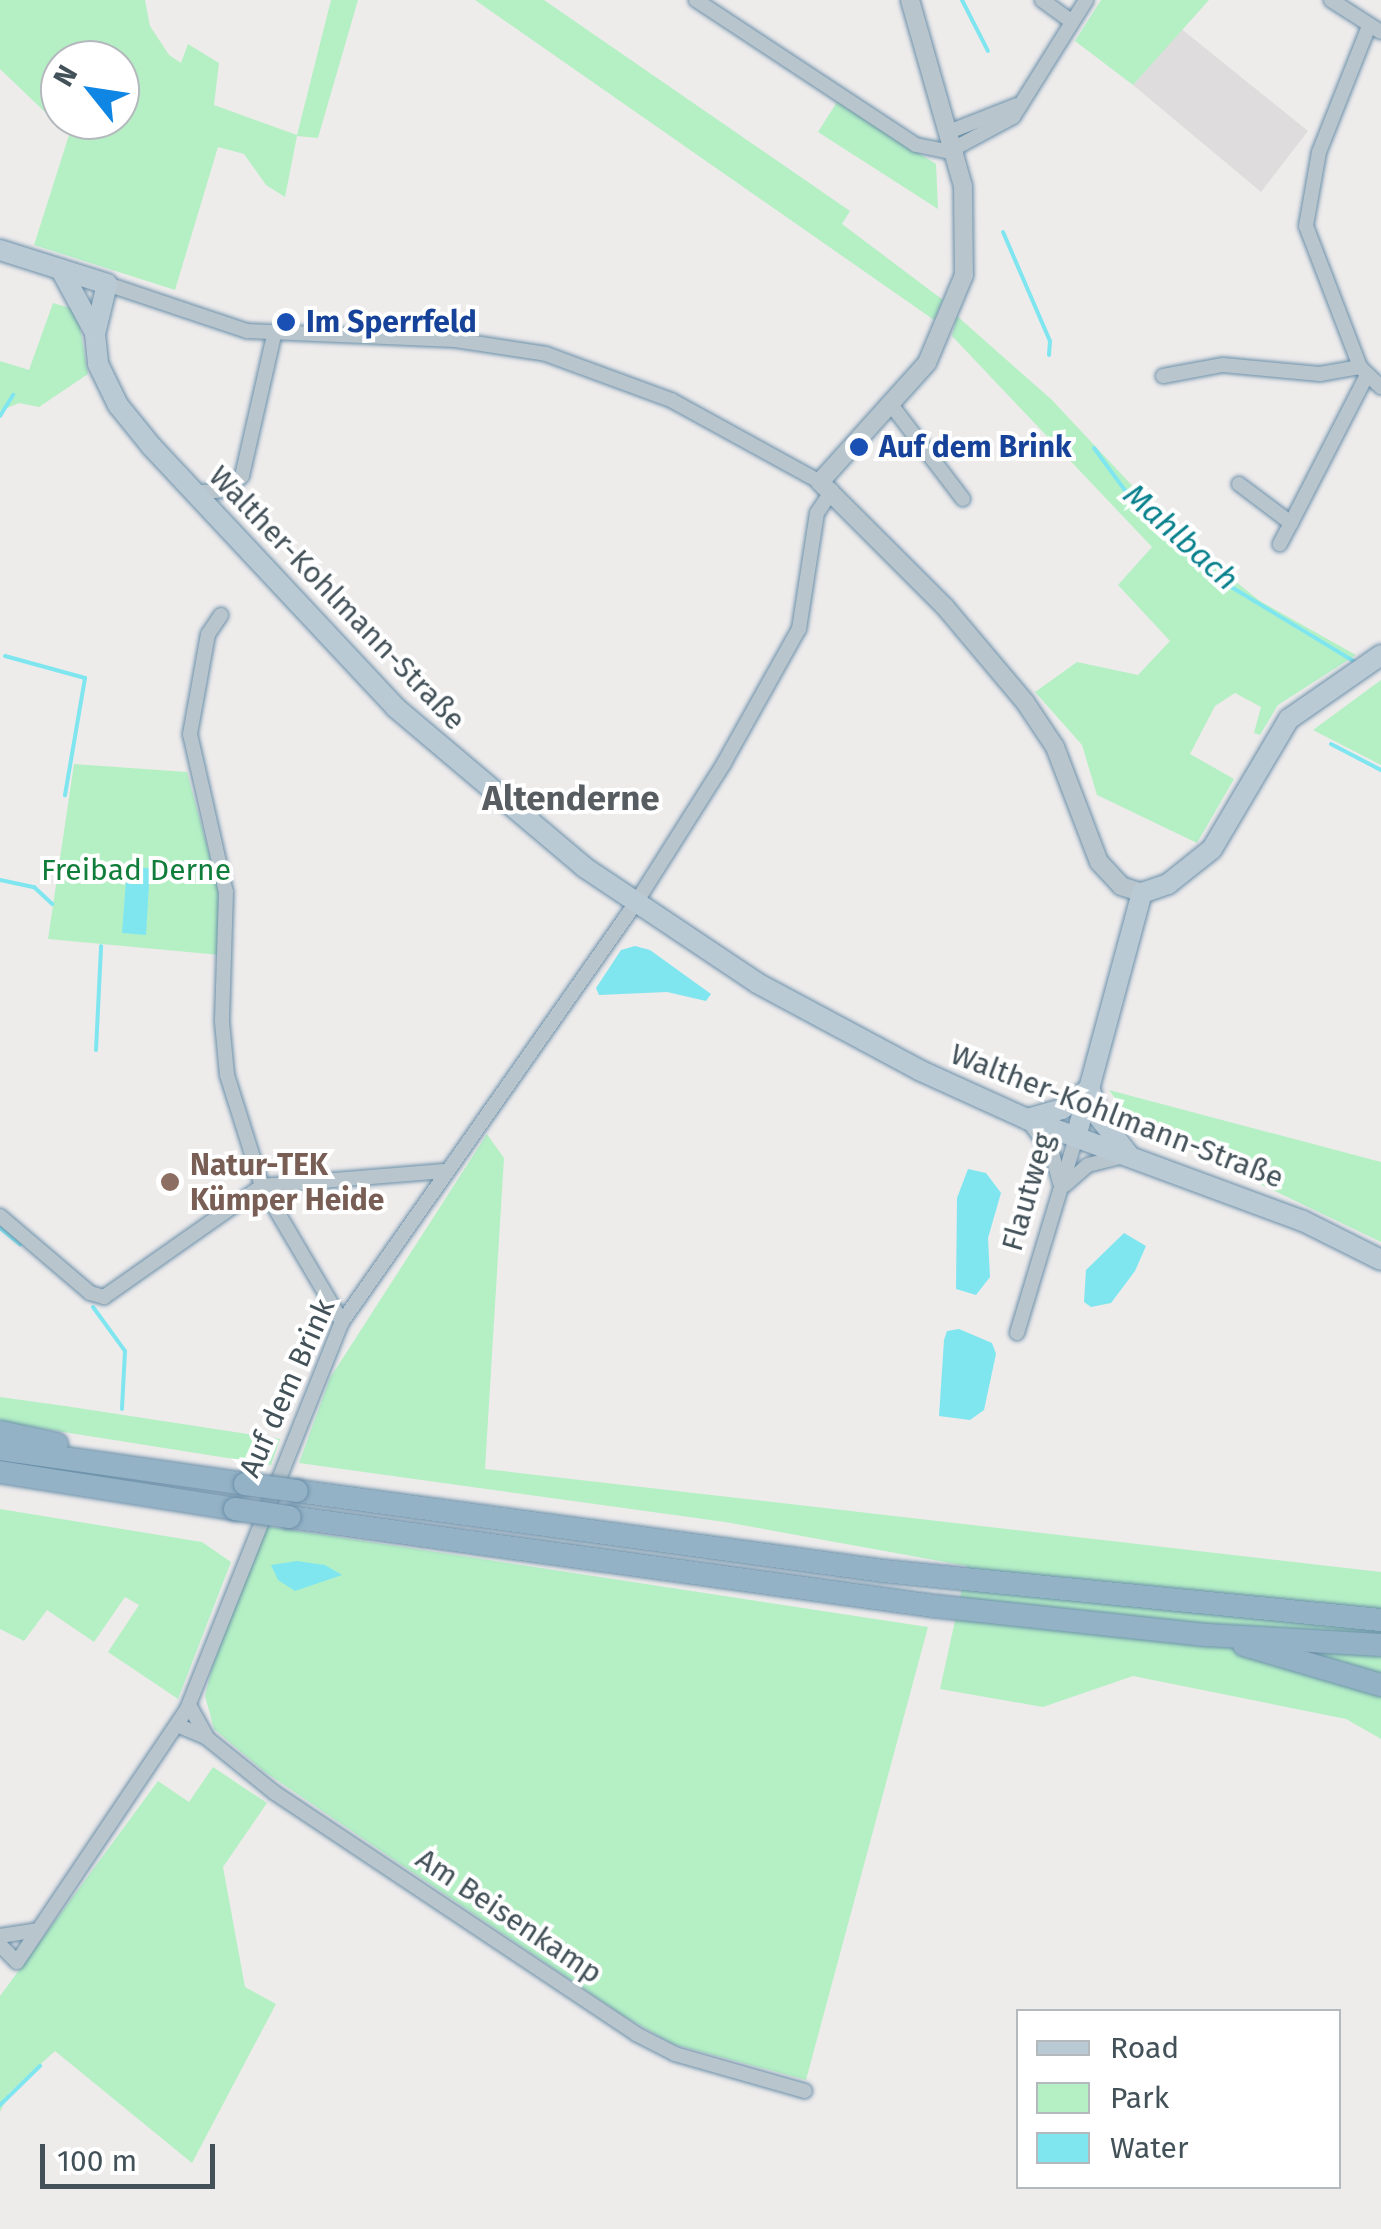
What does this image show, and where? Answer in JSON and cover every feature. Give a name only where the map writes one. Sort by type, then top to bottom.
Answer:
[{"type":"highway","points":[[0,1432],[122,1466]]},
{"type":"highway","points":[[0,1450],[883,1571],[1381,1620]]},
{"type":"highway","points":[[0,1472],[808,1590],[1207,1635],[1381,1645]]},
{"type":"highway","points":[[1207,1635],[1381,1685]]},
{"type":"main road","points":[[0,250],[106,284]]},
{"type":"main road","points":[[62,270],[87,308],[94,334]]},
{"type":"main road","name":"Walther-Kohlmann-Straße","points":[[106,284],[94,334],[108,390],[192,493],[395,707],[544,836],[635,904],[822,1020],[1026,1118],[1303,1220],[1381,1260]]},
{"type":"main road","points":[[1142,893],[1168,884],[1212,849],[1281,728],[1381,655]]},
{"type":"main road","name":"Flautweg","points":[[1076,1137],[1142,893]]},
{"type":"main road","points":[[1026,1118],[1062,1109],[1090,1088],[1098,1116],[1129,1156]]},
{"type":"street","points":[[696,0],[916,145],[954,144],[1000,129],[1086,0]]},
{"type":"street","name":"Auf dem Brink","points":[[0,1945],[18,1962],[177,1726],[189,1705],[342,1322],[443,1170],[635,904],[799,630],[816,513],[826,487],[943,335],[958,299],[968,225],[954,144],[910,0]]},
{"type":"street","points":[[1042,0],[1072,22]]},
{"type":"street","points":[[1330,0],[1375,29],[1314,171],[1306,226],[1363,372],[1381,387]]},
{"type":"street","points":[[106,284],[274,335],[455,340],[546,354],[671,400],[826,487],[945,606],[1026,702],[1054,748],[1099,862],[1121,886],[1142,893]]},
{"type":"street","points":[[192,493],[226,490],[242,476],[274,335]]},
{"type":"street","points":[[1163,376],[1223,365],[1320,374],[1363,372]]},
{"type":"street","points":[[1280,544],[1363,372]]},
{"type":"street","points":[[889,402],[963,499]]},
{"type":"street","points":[[1239,484],[1291,522]]},
{"type":"street","points":[[222,616],[208,634],[190,734],[226,892],[222,1022],[227,1075],[262,1186],[342,1322]]},
{"type":"street","points":[[1026,1118],[1052,1153],[1061,1189],[1088,1166],[1129,1156]]},
{"type":"street","name":"Flautweg","points":[[1017,1334],[1076,1137]]},
{"type":"street","points":[[0,1216],[90,1293],[104,1297],[262,1186],[443,1170]]},
{"type":"street","name":"Am Beisenkamp","points":[[189,1705],[207,1738]]},
{"type":"street","name":"Am Beisenkamp","points":[[177,1726],[207,1738],[275,1793],[636,2034],[675,2054],[805,2092]]},
{"type":"street","points":[[0,1936],[38,1930]]},
{"type":"shaded area","points":[[1179,27],[1308,131],[1261,192],[1133,85]]},
{"type":"green space","points":[[0,0],[145,0],[150,26],[169,55],[181,63],[188,44],[219,63],[214,105],[297,135],[331,0],[358,0],[318,138],[297,136],[285,197],[266,185],[244,154],[218,147],[175,290],[34,245],[67,140],[140,140],[140,40],[40,40],[40,107],[0,69]]},
{"type":"green space","points":[[475,0],[544,0],[850,211],[842,224],[943,300],[934,320]]},
{"type":"green space","points":[[1101,0],[1209,0],[1133,85],[1075,41]]},
{"type":"green space","points":[[837,102],[936,164],[938,209],[818,132]]},
{"type":"green space","points":[[53,303],[77,310],[88,374],[39,407],[19,403],[0,411],[0,361],[29,370]]},
{"type":"green space","points":[[957,316],[1052,400],[1183,540],[1260,601],[1356,655],[1278,705],[1260,735],[1254,733],[1261,707],[1235,693],[1215,706],[1190,754],[1234,779],[1197,843],[1097,795],[1082,745],[1035,692],[1077,662],[1138,675],[1170,641],[1118,585],[1152,547],[952,336]]},
{"type":"green space","points":[[1381,680],[1381,765],[1313,730]]},
{"type":"green space","name":"Freibad Derne","points":[[74,764],[187,772],[222,901],[220,955],[48,939]]},
{"type":"green space","points":[[1109,1090],[1381,1162],[1381,1242],[1133,1123]]},
{"type":"green space","points":[[487,1134],[504,1158],[485,1469],[1381,1572],[1381,1739],[1346,1719],[1133,1676],[1043,1707],[940,1689],[967,1566],[725,1522],[299,1463],[330,1378]]},
{"type":"green space","points":[[0,1397],[280,1439],[271,1465],[0,1422]]},
{"type":"green space","points":[[0,1509],[202,1542],[231,1562],[178,1699],[108,1652],[139,1605],[125,1597],[94,1642],[47,1610],[24,1641],[0,1629]]},
{"type":"green space","points":[[265,1526],[928,1627],[806,2080],[673,2044],[624,2016],[265,1772],[214,1729],[205,1696],[212,1667]]},
{"type":"green space","points":[[213,1767],[267,1803],[223,1867],[245,1987],[276,2004],[192,2163],[55,2051],[9,2093],[0,2112],[0,1996],[158,1781],[189,1802]]},
{"type":"water","points":[[127,867],[150,868],[146,935],[122,933]]},
{"type":"water","points":[[635,946],[650,950],[711,994],[706,1001],[667,992],[599,995],[596,988],[621,950]]},
{"type":"water","points":[[968,1169],[986,1173],[1001,1193],[988,1238],[990,1277],[976,1295],[956,1289],[957,1198]]},
{"type":"water","points":[[1124,1233],[1146,1246],[1135,1271],[1111,1303],[1091,1307],[1084,1302],[1086,1270]]},
{"type":"water","points":[[959,1329],[992,1343],[996,1354],[984,1410],[970,1420],[939,1416],[944,1340],[947,1331]]},
{"type":"water","points":[[297,1561],[325,1565],[342,1575],[295,1591],[278,1580],[271,1565]]},
{"type":"waterway","name":"Mahlbach","points":[[962,0],[988,51]]},
{"type":"waterway","name":"Mahlbach","points":[[1003,232],[1050,341],[1049,355]]},
{"type":"waterway","points":[[0,416],[13,395]]},
{"type":"waterway","name":"Mahlbach","points":[[1094,448],[1124,489],[1223,582],[1355,662]]},
{"type":"waterway","points":[[5,656],[85,678],[65,795]]},
{"type":"waterway","points":[[1331,744],[1381,770]]},
{"type":"waterway","points":[[0,880],[34,887],[52,904]]},
{"type":"waterway","points":[[96,1050],[101,946]]},
{"type":"waterway","points":[[0,1228],[20,1244]]},
{"type":"waterway","points":[[93,1307],[125,1351],[122,1409]]},
{"type":"waterway","points":[[0,2105],[40,2066]]},
{"type":"place","name":"Im Sperrfeld","points":[[286,322]]},
{"type":"place","name":"Auf dem Brink","points":[[859,447]]},
{"type":"place","name":"Natur-TEK Kümper Heide","points":[[170,1182]]},
{"type":"district","name":"Altenderne","points":[[571,798]]}]
